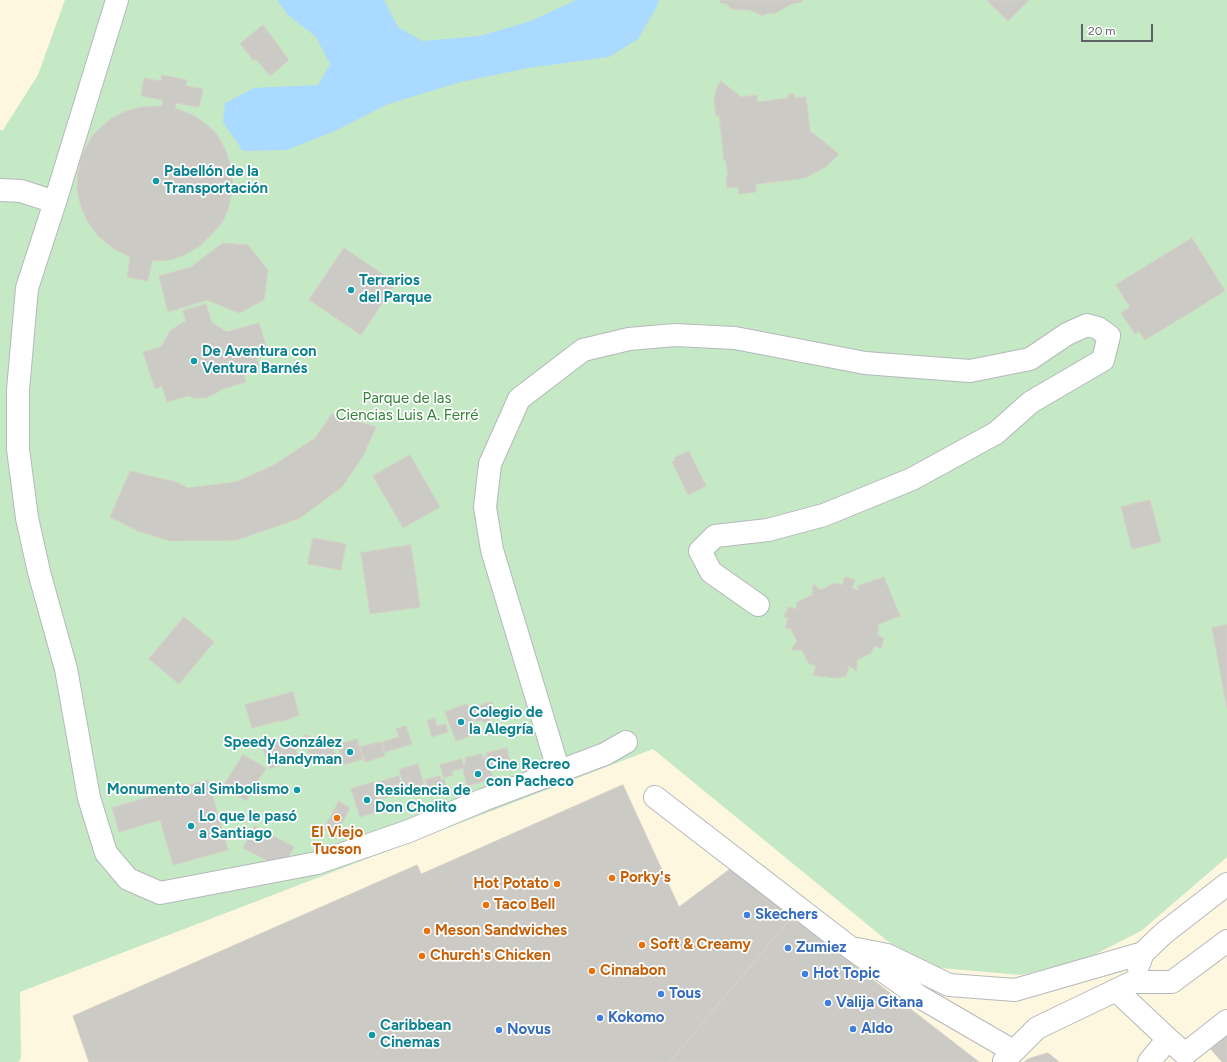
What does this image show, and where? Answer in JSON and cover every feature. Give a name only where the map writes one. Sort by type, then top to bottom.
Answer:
[{"type":"street","points":[[117,0],[28,288],[18,390],[18,450],[27,518],[66,669],[89,798],[106,853],[128,879],[160,893],[317,863],[409,831],[483,800],[604,754],[626,742]]},
{"type":"street","points":[[0,190],[21,190],[55,202]]},
{"type":"street","points":[[559,772],[492,550],[485,508],[490,464],[519,400],[583,350],[629,339],[675,335],[735,338],[865,363],[970,371],[1030,359],[1067,334],[1087,325],[1098,328],[1109,336],[1103,360],[1031,402],[996,433],[912,479],[824,515],[768,530],[715,536],[700,551],[711,572],[758,605]]},
{"type":"street","points":[[655,797],[852,948],[920,997],[1008,1056],[1037,1028],[1067,1012],[1125,986],[1172,982],[1227,941]]},
{"type":"street","points":[[1125,986],[1143,953],[1164,934],[1227,884]]},
{"type":"street","points":[[852,948],[887,955],[949,985],[1015,990],[1143,953]]},
{"type":"street","points":[[1125,986],[1168,1039],[1185,1054],[1227,1021]]},
{"type":"street","points":[[1149,1062],[1168,1039]]},
{"type":"shaded area","points":[[0,0],[65,0],[38,75],[3,130],[0,130]]},
{"type":"shaded area","points":[[653,749],[918,966],[1141,931],[1227,857],[1227,1062],[18,1062],[21,1058],[20,992]]},
{"type":"green space","name":"Parque de las Ciencias Luis A. Ferré","points":[[65,0],[1227,0],[1227,857],[1141,931],[1084,960],[1021,975],[918,966],[653,749],[20,992],[21,1058],[18,1062],[0,1062],[0,130],[3,130],[38,75]]},
{"type":"water","points":[[277,0],[384,0],[398,27],[422,41],[480,36],[531,21],[576,0],[659,0],[655,10],[638,39],[609,57],[528,68],[461,82],[388,104],[335,131],[287,150],[243,151],[223,122],[225,103],[254,88],[318,85],[330,64],[316,37],[288,15]]},
{"type":"building","points":[[720,0],[803,0],[802,2],[791,4],[774,14],[768,13],[762,16],[749,10],[731,9],[727,4],[721,3]]},
{"type":"building","points":[[987,0],[1029,0],[1008,21]]},
{"type":"building","points":[[263,25],[289,60],[270,76],[256,59],[254,61],[240,44]]},
{"type":"building","points":[[162,75],[187,80],[186,86],[203,89],[199,107],[176,103],[175,108],[195,116],[213,130],[219,138],[229,160],[233,189],[223,221],[215,231],[200,246],[184,255],[170,260],[152,261],[148,281],[127,277],[130,257],[114,249],[98,236],[88,222],[81,207],[77,190],[78,173],[82,155],[92,136],[109,120],[124,112],[140,107],[162,106],[163,100],[141,96],[144,78],[161,81]]},
{"type":"building","points":[[721,81],[741,97],[757,95],[758,102],[788,98],[788,94],[794,94],[795,98],[806,97],[810,131],[839,154],[827,166],[807,177],[756,184],[756,192],[739,194],[738,187],[727,188],[726,177],[728,177],[726,161],[724,161],[719,115],[716,116],[714,98]]},
{"type":"building","points":[[1192,238],[1225,291],[1145,340],[1139,331],[1135,334],[1121,313],[1130,307],[1116,285]]},
{"type":"building","points":[[223,243],[248,245],[268,270],[264,300],[239,313],[207,300],[168,312],[159,276],[191,267]]},
{"type":"building","points":[[344,248],[396,283],[361,335],[309,300]]},
{"type":"building","points":[[206,304],[212,323],[226,332],[259,323],[268,352],[256,355],[259,366],[243,371],[246,382],[222,389],[205,398],[188,396],[167,402],[162,386],[155,389],[143,352],[161,347],[170,331],[186,321],[183,311]]},
{"type":"building","points":[[332,414],[376,427],[363,456],[342,487],[300,518],[237,540],[170,541],[138,531],[110,517],[130,471],[176,482],[188,488],[236,482],[274,465],[315,438]]},
{"type":"building","points":[[689,451],[706,486],[688,495],[672,462],[675,460],[674,458]]},
{"type":"building","points":[[410,455],[440,507],[403,528],[373,476]]},
{"type":"building","points":[[1150,500],[1161,542],[1132,549],[1121,507]]},
{"type":"building","points":[[313,538],[346,544],[341,570],[308,564]]},
{"type":"building","points":[[411,545],[420,607],[370,614],[361,553]]},
{"type":"building","points":[[845,577],[855,580],[852,588],[860,591],[857,586],[884,577],[900,616],[877,625],[879,628],[877,635],[884,638],[881,648],[874,646],[871,653],[857,660],[857,671],[849,666],[846,676],[842,677],[833,678],[813,675],[816,666],[808,663],[802,650],[791,650],[797,641],[791,629],[785,628],[788,618],[784,617],[788,607],[796,609],[797,602],[812,595],[813,584],[821,590],[835,583],[842,585]]},
{"type":"building","points":[[184,617],[214,642],[179,684],[149,659]]},
{"type":"building","points":[[1227,625],[1227,709],[1212,628]]},
{"type":"building","points":[[293,692],[299,715],[281,722],[282,720],[252,728],[245,705]]},
{"type":"building","points":[[492,702],[496,716],[483,723],[482,720],[476,722],[472,708]]},
{"type":"building","name":"Colegio de la Alegría","points":[[467,704],[478,733],[456,741],[445,712]]},
{"type":"building","points":[[435,718],[437,726],[446,724],[448,732],[432,737],[427,721]]},
{"type":"building","points":[[406,726],[412,744],[385,752],[382,742],[399,737],[396,729]]},
{"type":"building","points":[[305,735],[334,750],[336,753],[332,761],[329,759],[327,761],[307,752],[308,750],[300,744]]},
{"type":"building","points":[[292,737],[299,759],[270,769],[262,747]]},
{"type":"building","name":"Speedy González Handyman","points":[[357,739],[363,759],[343,765],[337,745]]},
{"type":"building","points":[[381,742],[385,756],[365,762],[360,747]]},
{"type":"building","points":[[507,748],[510,763],[490,768],[486,753]]},
{"type":"building","name":"Cine Recreo con Pacheco","points":[[482,754],[483,758],[487,756],[493,779],[467,786],[463,769],[463,764],[466,763],[465,758]]},
{"type":"building","points":[[243,755],[266,768],[246,801],[223,787]]},
{"type":"building","points":[[462,759],[464,768],[452,771],[453,775],[444,778],[440,765]]},
{"type":"building","points":[[418,764],[424,784],[406,790],[399,770]]},
{"type":"building","points":[[399,776],[404,792],[381,799],[376,783]]},
{"type":"building","points":[[440,776],[441,780],[444,779],[447,788],[444,789],[445,791],[430,796],[429,794],[426,794],[424,786],[427,785],[425,780]]},
{"type":"building","name":"Lo que le pasó a Santiago","points":[[208,780],[228,850],[173,865],[160,820],[119,832],[112,808]]},
{"type":"building","name":"Residencia de Don Cholito","points":[[374,782],[382,810],[360,817],[351,789]]},
{"type":"building","points":[[623,785],[679,907],[730,869],[792,917],[670,1062],[89,1062],[73,1016],[417,865],[421,874]]},
{"type":"building","name":"El Viejo Tucson","points":[[339,801],[350,808],[336,835],[324,829]]},
{"type":"building","points":[[255,826],[294,847],[282,868],[243,848]]},
{"type":"building","points":[[792,917],[979,1062],[670,1062]]},
{"type":"building","points":[[1227,1034],[1227,1062],[1222,1062],[1209,1047]]},
{"type":"building","points":[[1048,1053],[1059,1062],[1024,1062],[1028,1059]]},
{"type":"place","name":"Pabellón de la Transportación","points":[[156,181]]},
{"type":"place","name":"Terrarios del Parque","points":[[351,290]]},
{"type":"place","name":"De Aventura con Ventura Barnés","points":[[194,361]]},
{"type":"place","name":"Colegio de la Alegría","points":[[461,722]]},
{"type":"place","name":"Speedy González Handyman","points":[[350,752]]},
{"type":"place","name":"Cine Recreo con Pacheco","points":[[478,774]]},
{"type":"place","name":"Monumento al Simbolismo","points":[[297,790]]},
{"type":"place","name":"Residencia de Don Cholito","points":[[367,800]]},
{"type":"place","name":"El Viejo Tucson","points":[[337,818]]},
{"type":"place","name":"Lo que le pasó a Santiago","points":[[191,826]]},
{"type":"place","name":"Porky's","points":[[612,878]]},
{"type":"place","name":"Hot Potato","points":[[557,884]]},
{"type":"place","name":"Taco Bell","points":[[486,905]]},
{"type":"place","name":"Skechers","points":[[747,915]]},
{"type":"place","name":"Meson Sandwiches","points":[[427,931]]},
{"type":"place","name":"Soft & Creamy","points":[[642,945]]},
{"type":"place","name":"Zumiez","points":[[788,948]]},
{"type":"place","name":"Church's Chicken","points":[[422,956]]},
{"type":"place","name":"Cinnabon","points":[[592,971]]},
{"type":"place","name":"Hot Topic","points":[[805,974]]},
{"type":"place","name":"Tous","points":[[661,994]]},
{"type":"place","name":"Valija Gitana","points":[[828,1003]]},
{"type":"place","name":"Kokomo","points":[[600,1018]]},
{"type":"place","name":"Aldo","points":[[853,1029]]},
{"type":"place","name":"Novus","points":[[499,1030]]},
{"type":"place","name":"Caribbean Cinemas","points":[[372,1035]]}]
